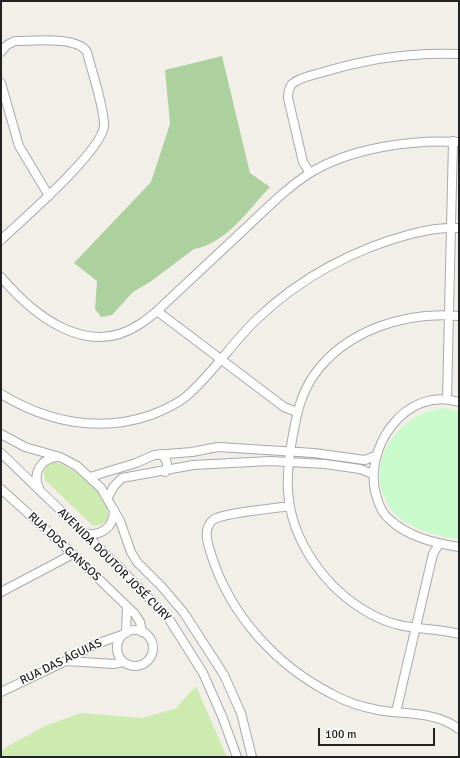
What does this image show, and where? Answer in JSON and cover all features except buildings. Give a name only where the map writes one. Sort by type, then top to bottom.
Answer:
[{"type":"street","points":[[1,52],[7,45],[15,41],[74,42],[83,46],[87,52],[104,119],[104,129],[99,141],[49,196],[1,240]]},
{"type":"street","points":[[310,173],[303,162],[288,98],[288,91],[293,84],[334,69],[373,60],[412,55],[459,54]]},
{"type":"street","points":[[1,83],[19,146],[49,196]]},
{"type":"street","points":[[1,277],[23,300],[46,319],[63,329],[82,335],[102,336],[122,332],[140,324],[157,311],[286,190],[310,173],[343,158],[378,148],[423,142],[456,142],[455,228],[449,315],[447,399]]},
{"type":"street","points":[[1,394],[32,410],[57,419],[94,424],[119,423],[144,417],[179,401],[190,394],[245,332],[267,310],[318,273],[350,256],[383,242],[418,233],[455,228]]},
{"type":"street","points":[[157,311],[284,407],[297,412]]},
{"type":"street","points":[[459,316],[422,316],[398,320],[374,328],[351,341],[329,358],[314,376],[304,393],[297,412],[289,451],[287,474],[290,506],[298,533],[311,557],[336,588],[357,605],[380,619],[392,624],[415,629],[459,634]]},
{"type":"street","points":[[459,402],[447,399],[421,404],[398,418],[382,439],[375,456],[373,474],[375,493],[388,518],[407,532],[438,544],[459,547]]},
{"type":"street","name":"AVENIDA DOUTOR JOSÉ CURY","points":[[1,434],[25,448],[60,458],[77,466],[90,477],[108,497],[120,521],[131,552],[137,562],[162,587],[184,613],[224,675],[240,713],[252,757]]},
{"type":"street","points":[[90,477],[160,454],[192,452],[218,447],[289,451],[365,460],[375,456]]},
{"type":"street","points":[[218,447],[217,454],[220,463]]},
{"type":"street","name":"AVENIDA DOUTOR JOSÉ CURY","points":[[1,453],[84,533],[169,619],[203,673],[222,716],[237,757]]},
{"type":"street","points":[[160,454],[165,458],[167,463],[164,472]]},
{"type":"street","points":[[41,491],[36,483],[38,469],[47,459],[60,458]]},
{"type":"street","points":[[108,497],[114,486],[122,478],[140,474],[164,472],[193,465],[289,461],[343,466],[373,474]]},
{"type":"street","name":"RUA DOS GANSOS","points":[[3,493],[73,554],[127,607],[140,622],[142,632]]},
{"type":"street","points":[[290,506],[218,517],[210,523],[207,530],[207,537],[215,568],[242,618],[274,653],[301,675],[346,701],[378,710],[439,718],[459,729]]},
{"type":"street","points":[[84,533],[94,534],[104,531],[111,524],[114,510]]},
{"type":"street","points":[[396,712],[433,554],[438,544]]},
{"type":"street","points":[[1,592],[73,554]]},
{"type":"street","points":[[122,662],[117,652],[117,646],[124,634],[127,607]]},
{"type":"street","points":[[66,661],[114,664],[122,662],[133,666],[144,664],[151,656],[152,645],[150,640],[142,632],[131,631],[124,634]]},
{"type":"street","name":"RUA DAS ÁGUIAS","points":[[1,692],[66,661],[96,644],[124,634]]},
{"type":"green space","points":[[222,56],[250,173],[270,187],[227,233],[206,246],[194,249],[150,282],[133,292],[112,315],[101,317],[95,309],[97,281],[74,263],[151,182],[170,124],[165,70]]},
{"type":"green space","points":[[446,408],[459,411],[459,539],[423,531],[399,517],[393,511],[384,494],[380,477],[382,460],[388,444],[399,431],[412,419],[428,412]]},
{"type":"green space","points":[[55,462],[68,467],[77,473],[95,489],[108,509],[108,516],[103,524],[96,526],[92,525],[46,481],[44,475],[45,469]]},
{"type":"green space","points":[[196,686],[227,757],[1,757],[1,752],[6,747],[47,725],[81,713],[143,718],[176,708]]}]
